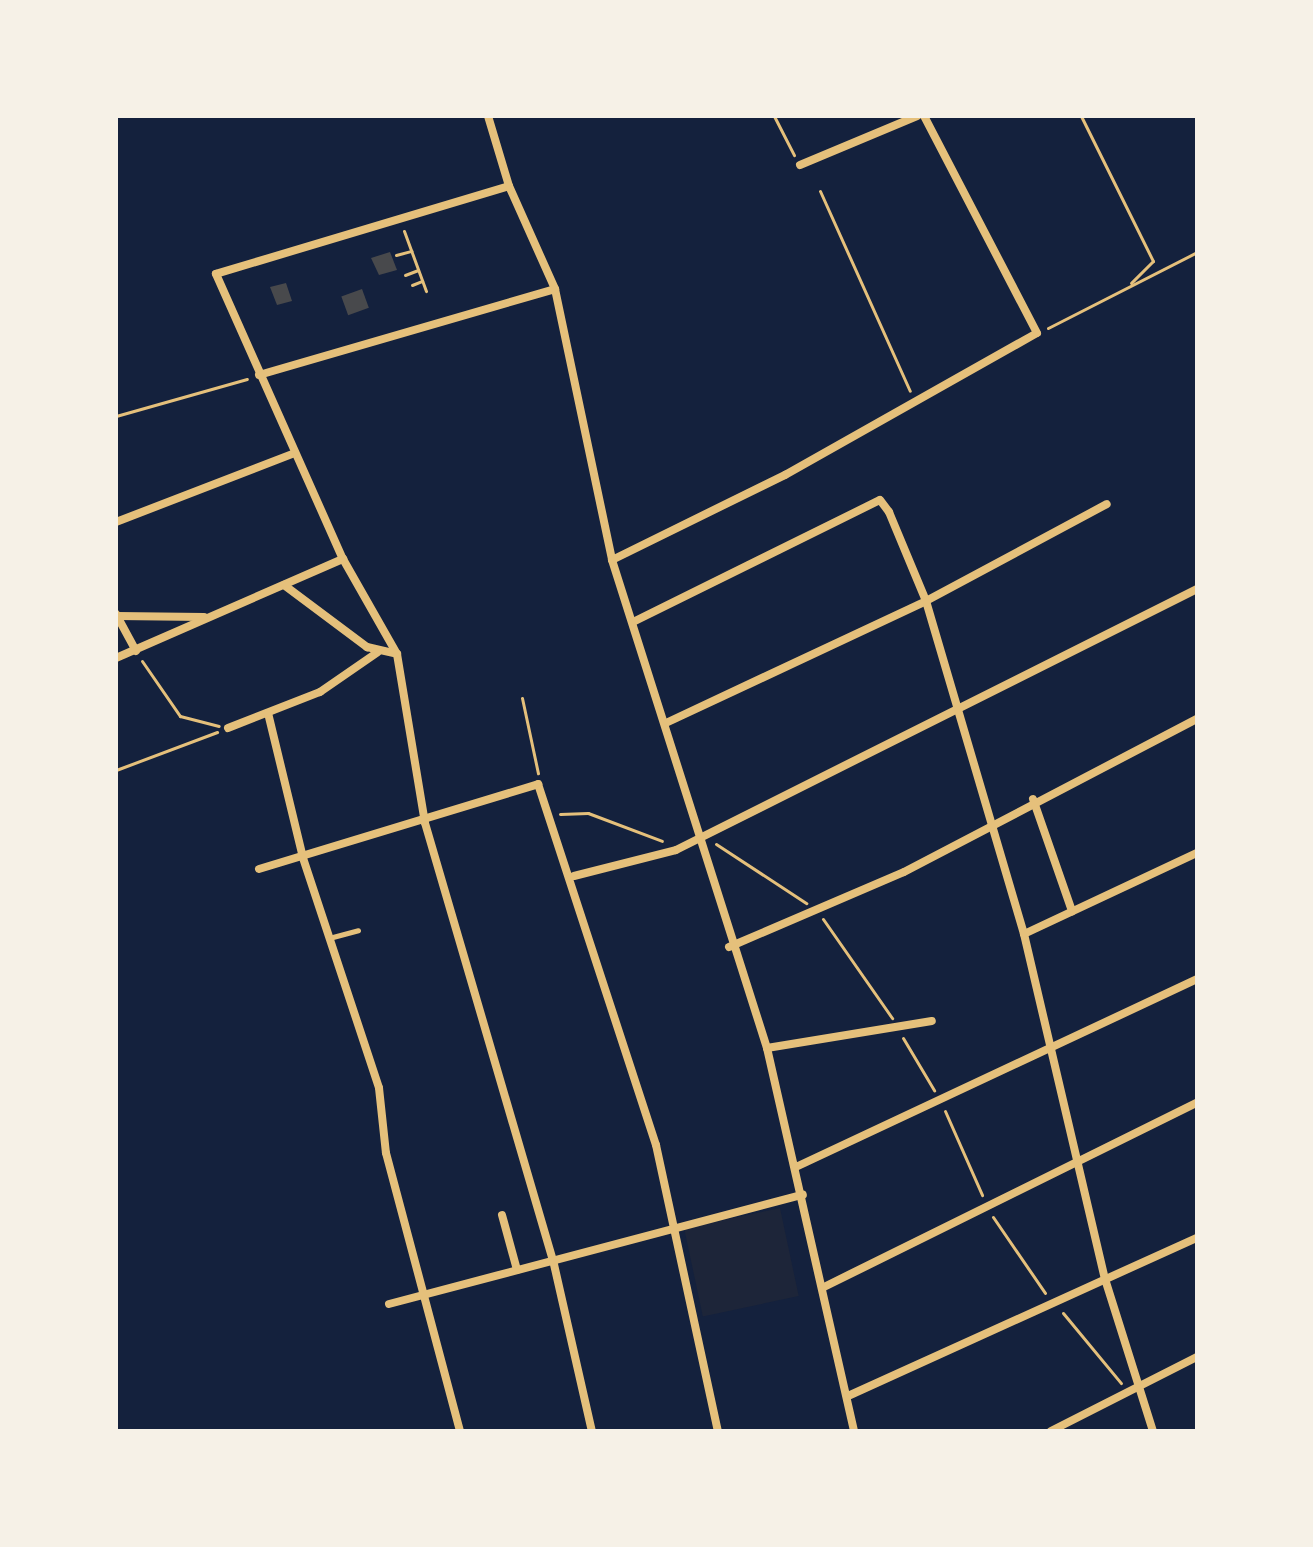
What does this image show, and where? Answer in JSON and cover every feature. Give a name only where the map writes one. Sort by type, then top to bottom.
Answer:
[{"type":"street","points":[[488,116],[509,186],[555,289],[612,560],[668,722],[703,837],[729,947],[767,1048],[798,1166],[854,1431]]},
{"type":"street","points":[[800,165],[917,116]]},
{"type":"street","points":[[612,560],[913,402],[1037,333],[924,116]]},
{"type":"street","points":[[509,186],[216,274],[343,559],[397,654],[425,823],[553,1260],[592,1431]]},
{"type":"street","points":[[259,375],[555,289]]},
{"type":"street","points":[[116,522],[295,453]]},
{"type":"street","points":[[633,622],[880,500],[904,537],[926,601],[1024,934],[1105,1279],[1153,1431]]},
{"type":"street","points":[[668,722],[926,601],[1107,504]]},
{"type":"street","points":[[116,658],[343,559]]},
{"type":"street","points":[[284,585],[378,652],[397,654]]},
{"type":"street","points":[[574,876],[703,837],[1197,589]]},
{"type":"street","points":[[116,616],[210,617]]},
{"type":"street","points":[[116,616],[136,651]]},
{"type":"street","points":[[228,728],[320,692],[378,652]]},
{"type":"street","points":[[268,713],[303,858],[379,1088],[386,1153],[428,1293],[460,1431]]},
{"type":"street","points":[[729,947],[904,872],[1033,799],[1197,719]]},
{"type":"street","points":[[259,869],[425,823],[538,784],[545,817],[574,876],[679,1227],[718,1431]]},
{"type":"street","points":[[1033,799],[1072,911]]},
{"type":"street","points":[[1024,934],[1197,853]]},
{"type":"street","points":[[798,1166],[1197,979]]},
{"type":"street","points":[[767,1048],[932,1021]]},
{"type":"street","points":[[824,1287],[1077,1167],[1197,1103]]},
{"type":"street","points":[[389,1304],[803,1195]]},
{"type":"street","points":[[502,1215],[517,1270]]},
{"type":"street","points":[[848,1396],[1197,1238]]},
{"type":"street","points":[[1051,1431],[1197,1357]]},
{"type":"lane","points":[[328,938],[358,930]]},
{"type":"path","points":[[774,116],[800,165]]},
{"type":"path","points":[[1081,116],[1153,261],[1131,283]]},
{"type":"path","points":[[820,191],[897,351],[913,402]]},
{"type":"path","points":[[403,227],[426,291]]},
{"type":"path","points":[[396,255],[411,251]]},
{"type":"path","points":[[1037,333],[1197,252]]},
{"type":"path","points":[[405,275],[418,270]]},
{"type":"path","points":[[412,285],[422,281]]},
{"type":"path","points":[[116,416],[259,375]]},
{"type":"path","points":[[136,651],[180,716],[228,728]]},
{"type":"path","points":[[522,698],[538,784]]},
{"type":"path","points":[[116,770],[228,728]]},
{"type":"path","points":[[545,817],[588,813],[645,839],[677,840]]},
{"type":"shaded area","points":[[780,1208],[799,1296],[703,1316],[684,1228]]},
{"type":"building","points":[[390,252],[397,270],[379,275],[371,258]]},
{"type":"building","points":[[286,283],[292,301],[277,305],[270,287]]},
{"type":"building","points":[[362,289],[369,308],[348,315],[341,297]]}]
